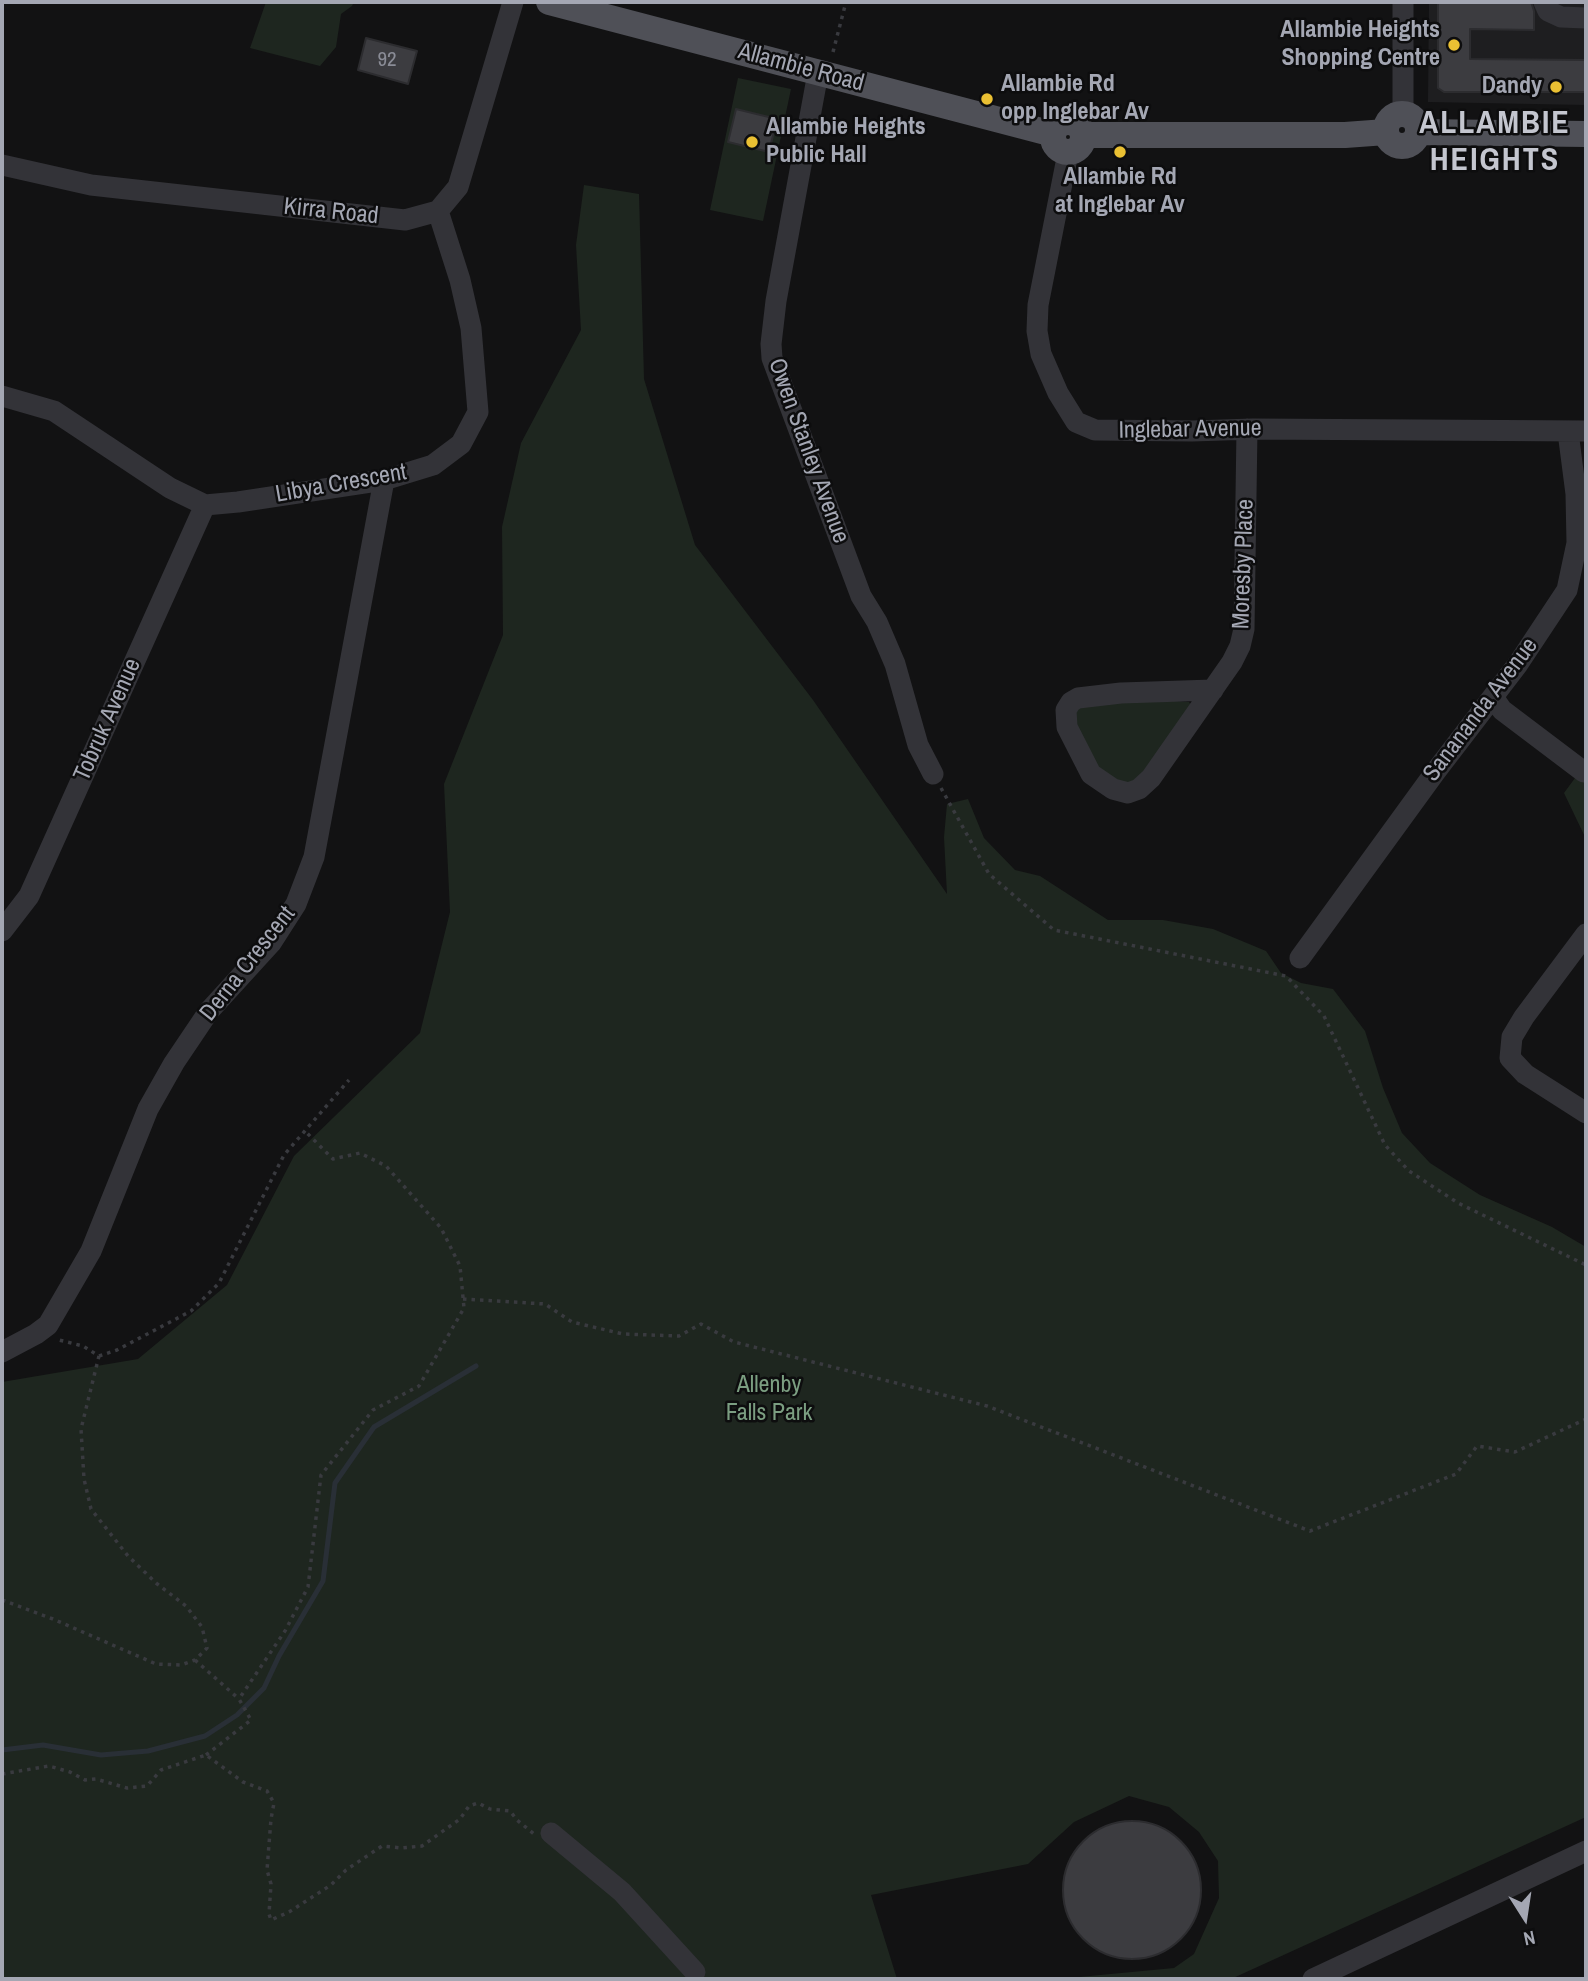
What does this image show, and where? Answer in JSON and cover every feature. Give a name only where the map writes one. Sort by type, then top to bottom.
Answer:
[{"type":"main road","name":"Allambie Road","points":[[549,2],[825,63],[1068,141],[1345,135],[1402,126],[1586,134]]},
{"type":"street","points":[[438,211],[458,187],[513,2]]},
{"type":"street","points":[[1402,126],[1403,2]]},
{"type":"street","points":[[1544,2],[1548,11],[1561,17],[1586,18]]},
{"type":"street","name":"Owen Stanley Avenue","points":[[825,63],[778,288],[771,344],[778,378],[853,575],[895,664],[918,745],[933,774]]},
{"type":"street","name":"Inglebar Avenue","points":[[1068,141],[1038,305],[1037,331],[1058,393],[1076,422],[1095,430],[1577,431]]},
{"type":"street","name":"Kirra Road","points":[[2,165],[91,185],[405,220],[438,211]]},
{"type":"street","name":"Libya Crescent","points":[[205,505],[384,480],[433,465],[461,444],[478,412],[471,328],[460,280],[438,211]]},
{"type":"street","points":[[2,396],[54,411],[170,488],[205,505]]},
{"type":"street","name":"Moresby Place","points":[[1213,690],[1121,693],[1079,698],[1066,710],[1068,727],[1081,760],[1091,774],[1113,789],[1128,793],[1139,789],[1151,778],[1233,662],[1244,629],[1247,429]]},
{"type":"street","name":"Sanananda Avenue","points":[[1300,957],[1518,664],[1567,590],[1577,543],[1577,431]]},
{"type":"street","name":"Derna Crescent","points":[[2,1352],[48,1325],[91,1251],[148,1109],[174,1063],[209,1011],[271,943],[296,904],[314,856],[384,480]]},
{"type":"street","name":"Tobruk Avenue","points":[[2,931],[29,896],[205,505]]},
{"type":"street","points":[[1493,697],[1502,710],[1584,772]]},
{"type":"street","points":[[1586,934],[1524,1017],[1512,1037],[1510,1058],[1525,1074],[1586,1114]]},
{"type":"street","points":[[551,1833],[622,1892],[695,1972]]},
{"type":"street","points":[[1313,1979],[1586,1851]]},
{"type":"path","points":[[825,63],[846,2]]},
{"type":"path","points":[[933,774],[989,874],[1054,930],[1286,976],[1324,1016],[1385,1145],[1409,1171],[1458,1203],[1586,1265]]},
{"type":"path","points":[[99,1356],[117,1350],[191,1311],[219,1283],[284,1155],[349,1080]]},
{"type":"path","points":[[239,1699],[285,1631],[308,1587],[321,1475],[373,1410],[419,1386],[464,1308],[460,1266],[441,1228],[386,1167],[360,1153],[333,1159],[305,1131]]},
{"type":"path","points":[[464,1298],[545,1304],[572,1322],[623,1334],[679,1336],[701,1324],[734,1342],[987,1406],[1310,1531],[1457,1474],[1477,1446],[1515,1452],[1586,1419]]},
{"type":"path","points":[[36,1334],[83,1346],[99,1356]]},
{"type":"path","points":[[2,1600],[156,1664],[181,1665],[195,1660],[207,1647],[202,1627],[186,1606],[156,1583],[128,1556],[91,1509],[84,1479],[80,1429],[99,1356]]},
{"type":"path","points":[[2,1774],[48,1766],[70,1772],[85,1780],[96,1779],[127,1787],[147,1786],[161,1770],[206,1755],[251,1720],[239,1699],[195,1660]]},
{"type":"path","points":[[206,1755],[243,1782],[267,1791],[274,1803],[267,1870],[271,1885],[271,1920],[289,1912],[331,1885],[346,1870],[382,1846],[422,1846],[460,1819],[469,1807],[478,1803],[490,1809],[510,1811],[532,1833],[549,1838],[551,1833]]},
{"type":"shaded area","points":[[1429,2],[1586,2],[1586,105],[1428,102]]},
{"type":"green space","points":[[266,2],[354,2],[341,14],[336,47],[320,66],[250,48]]},
{"type":"green space","name":"Allambie Heights Public Hall","points":[[738,78],[791,89],[763,221],[710,210]]},
{"type":"green space","name":"Allenby Falls Park","points":[[584,185],[639,194],[644,379],[695,545],[813,700],[947,894],[944,837],[947,804],[968,799],[984,838],[1015,870],[1040,876],[1108,920],[1163,920],[1213,929],[1266,951],[1281,973],[1301,983],[1333,989],[1365,1031],[1383,1088],[1402,1133],[1430,1163],[1480,1195],[1552,1227],[1586,1247],[1586,1817],[1231,1979],[1058,1979],[1174,1968],[1194,1954],[1219,1898],[1218,1861],[1199,1832],[1169,1807],[1129,1796],[1074,1822],[1028,1864],[871,1895],[897,1979],[2,1979],[2,1382],[138,1359],[227,1285],[294,1156],[420,1033],[450,912],[444,784],[503,635],[502,527],[521,443],[581,330],[576,245]]},
{"type":"green space","points":[[1189,702],[1192,707],[1143,774],[1131,784],[1118,782],[1094,764],[1077,730],[1072,712],[1084,703]]},
{"type":"green space","points":[[1586,763],[1586,839],[1564,793]]},
{"type":"building","name":"Allambie Heights Shopping Centre","points":[[1438,2],[1531,2],[1534,30],[1470,29],[1470,59],[1586,60],[1586,92],[1444,92],[1438,88]]},
{"type":"building","points":[[366,38],[417,51],[408,84],[358,70]]},
{"type":"building","points":[[736,109],[777,119],[769,152],[728,142]]},
{"type":"building","points":[[1132,1821],[1159,1826],[1181,1841],[1196,1863],[1201,1890],[1196,1917],[1181,1939],[1159,1954],[1132,1959],[1105,1954],[1083,1939],[1068,1917],[1063,1890],[1068,1863],[1083,1841],[1105,1826]]},
{"type":"waterway","points":[[2,1750],[43,1745],[101,1755],[148,1751],[205,1736],[237,1715],[264,1688],[279,1656],[323,1581],[335,1483],[374,1427],[476,1366]]},
{"type":"place","name":"Allambie Heights Shopping Centre","points":[[1454,45]]},
{"type":"place","name":"Dandy","points":[[1556,87]]},
{"type":"place","name":"Allambie Rd opp Inglebar Av","points":[[987,99]]},
{"type":"place","name":"Allambie Heights Public Hall","points":[[752,142]]},
{"type":"place","name":"Allambie Rd at Inglebar Av","points":[[1120,152]]},
{"type":"district","name":"ALLAMBIE HEIGHTS","points":[[1495,142]]}]
